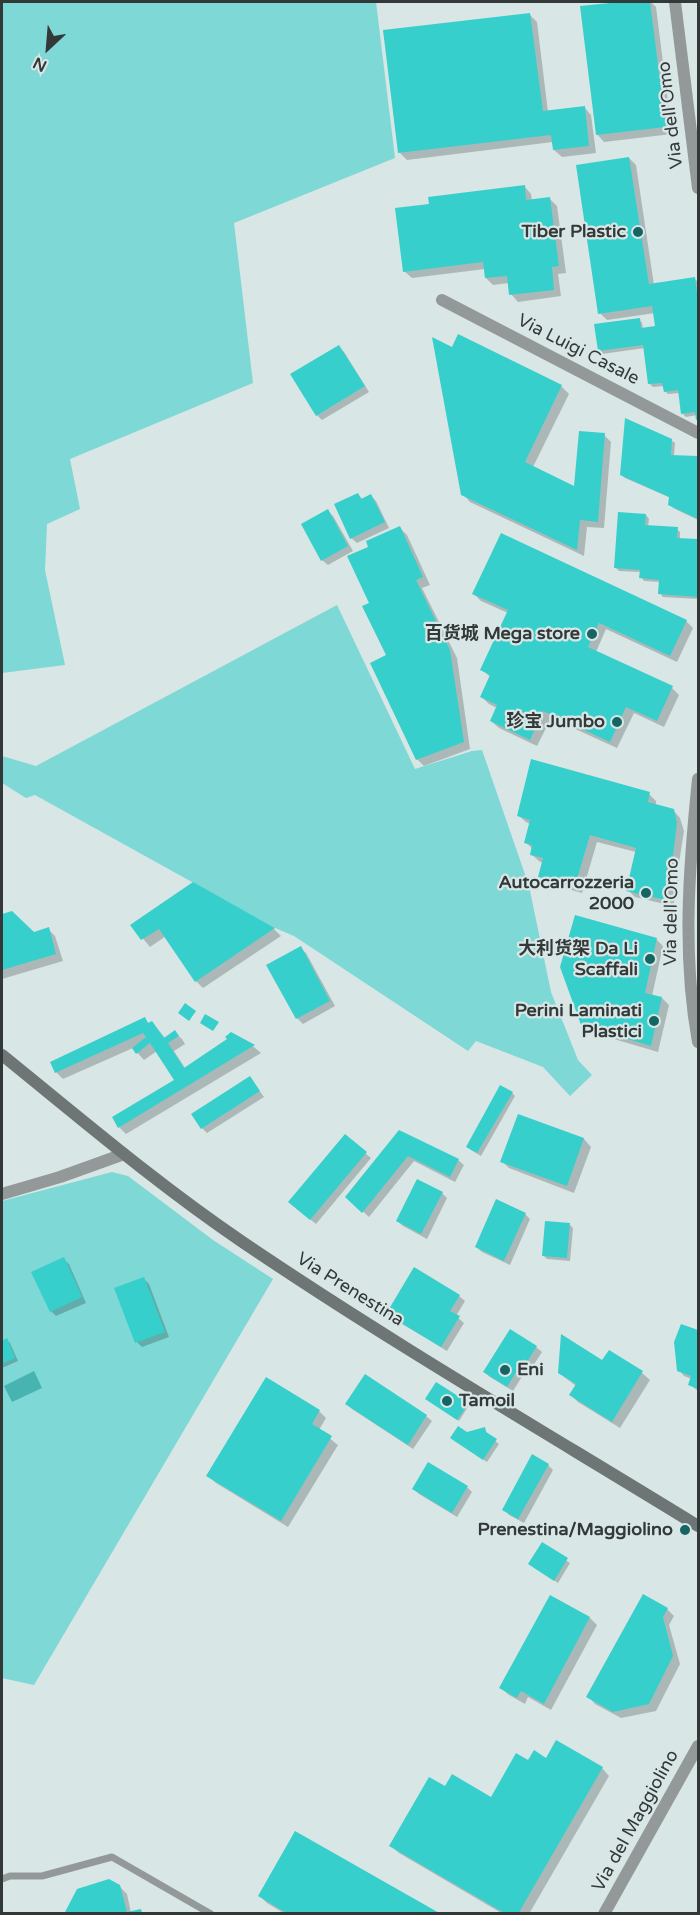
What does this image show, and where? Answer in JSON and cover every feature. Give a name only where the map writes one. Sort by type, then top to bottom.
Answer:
[{"type":"main road","name":"Via Prenestina","points":[[2,1055],[124,1154],[203,1214],[285,1270],[699,1526]]},
{"type":"street","name":"Via dell'Omo","points":[[675,2],[699,188]]},
{"type":"street","name":"Via Luigi Casale","points":[[442,300],[699,433]]},
{"type":"street","name":"Via dell'Omo","points":[[698,782],[690,873],[688,947],[690,987],[699,1042]]},
{"type":"street","points":[[3,1192],[51,1180],[124,1154]]},
{"type":"street","name":"Via del Maggiolino","points":[[604,1914],[699,1746]]},
{"type":"lane","points":[[2,1879],[10,1876],[42,1876],[111,1857],[211,1914]]},
{"type":"shaded area","points":[[2,2],[376,2],[395,158],[234,223],[253,383],[70,459],[80,509],[47,524],[45,570],[65,665],[2,673]]},
{"type":"shaded area","points":[[337,605],[415,769],[482,750],[529,886],[551,992],[578,1060],[592,1075],[570,1096],[543,1067],[476,1041],[468,1051],[294,936],[275,928],[35,795],[26,798],[2,783],[2,756],[36,766]]},
{"type":"shaded area","points":[[112,1172],[128,1176],[213,1240],[273,1279],[34,1685],[2,1678],[2,1201]]},
{"type":"shaded area","points":[[34,1371],[42,1388],[12,1402],[4,1386]]},
{"type":"building","points":[[650,2],[666,127],[596,135],[580,6]]},
{"type":"building","points":[[530,13],[543,111],[585,106],[589,146],[553,150],[551,135],[398,153],[383,30]]},
{"type":"building","points":[[629,157],[649,284],[695,277],[698,301],[698,419],[696,420],[695,412],[681,414],[678,390],[664,392],[662,383],[648,384],[643,345],[598,351],[594,324],[640,318],[641,328],[655,326],[652,306],[598,314],[576,165]]},
{"type":"building","points":[[525,185],[526,200],[550,197],[559,266],[552,267],[554,290],[509,295],[507,276],[485,278],[483,262],[403,272],[395,208],[429,204],[428,197]]},
{"type":"building","points":[[458,334],[562,385],[525,462],[574,486],[579,431],[605,433],[598,522],[580,520],[577,550],[461,495],[432,337],[452,347]]},
{"type":"building","points":[[339,345],[365,386],[316,416],[290,374]]},
{"type":"building","points":[[625,418],[672,439],[671,455],[698,456],[698,519],[668,505],[669,497],[620,475]]},
{"type":"building","points":[[358,493],[361,499],[371,494],[385,522],[350,539],[334,504]]},
{"type":"building","points":[[328,509],[348,546],[321,561],[301,524]]},
{"type":"building","points":[[618,512],[646,514],[645,525],[678,527],[677,538],[698,539],[698,597],[658,594],[659,580],[639,578],[640,570],[614,568]]},
{"type":"building","points":[[400,526],[423,577],[416,580],[450,650],[464,742],[416,760],[370,663],[386,655],[362,606],[369,603],[347,556],[368,547],[366,541]]},
{"type":"building","points":[[501,533],[687,620],[670,656],[599,623],[588,647],[673,686],[657,721],[626,707],[610,742],[543,711],[530,740],[490,721],[497,705],[480,697],[490,675],[480,670],[508,610],[472,594]]},
{"type":"building","points":[[531,759],[650,792],[648,802],[674,809],[677,823],[673,855],[667,871],[673,872],[666,900],[626,891],[636,848],[590,835],[575,886],[538,877],[543,858],[530,855],[532,845],[524,843],[530,820],[517,816]]},
{"type":"building","points":[[193,882],[275,928],[195,982],[159,929],[141,940],[130,925]]},
{"type":"building","points":[[12,911],[34,932],[49,927],[56,954],[2,970],[2,914]]},
{"type":"building","points":[[575,915],[657,938],[645,993],[662,997],[651,1046],[581,1025],[560,967]]},
{"type":"building","points":[[301,946],[330,1001],[296,1019],[266,965]]},
{"type":"building","points":[[185,1003],[196,1011],[189,1021],[178,1013]]},
{"type":"building","points":[[205,1014],[219,1022],[213,1031],[200,1023]]},
{"type":"building","points":[[145,1017],[148,1023],[152,1021],[164,1038],[175,1030],[179,1036],[168,1043],[184,1068],[227,1039],[225,1037],[231,1032],[255,1045],[118,1128],[112,1117],[174,1080],[150,1043],[136,1054],[132,1048],[146,1037],[143,1033],[55,1073],[50,1062]]},
{"type":"building","points":[[250,1076],[260,1091],[201,1129],[191,1114]]},
{"type":"building","points":[[500,1085],[513,1092],[477,1153],[466,1147]]},
{"type":"building","points":[[518,1114],[584,1138],[567,1186],[500,1162]]},
{"type":"building","points":[[399,1130],[459,1159],[450,1177],[408,1156],[362,1213],[345,1197]]},
{"type":"building","points":[[345,1134],[367,1152],[310,1220],[288,1202]]},
{"type":"building","points":[[417,1179],[443,1192],[421,1234],[396,1221]]},
{"type":"building","points":[[496,1199],[526,1213],[504,1261],[475,1247]]},
{"type":"building","points":[[545,1221],[570,1223],[567,1258],[542,1256]]},
{"type":"building","points":[[64,1257],[82,1297],[50,1312],[31,1272]]},
{"type":"building","points":[[414,1267],[460,1295],[450,1311],[460,1316],[441,1347],[386,1314]]},
{"type":"building","points":[[144,1277],[165,1332],[135,1343],[114,1288]]},
{"type":"building","points":[[681,1324],[698,1330],[698,1389],[688,1385],[691,1376],[677,1371],[674,1342]]},
{"type":"building","points":[[510,1329],[537,1346],[527,1362],[524,1359],[507,1387],[483,1372]]},
{"type":"building","points":[[561,1334],[602,1360],[609,1350],[643,1371],[612,1422],[569,1395],[576,1384],[558,1373]]},
{"type":"building","points":[[7,1338],[15,1358],[2,1364],[2,1341]]},
{"type":"building","points":[[365,1374],[427,1415],[408,1445],[345,1404]]},
{"type":"building","points":[[266,1377],[320,1410],[312,1424],[332,1436],[281,1521],[206,1476]]},
{"type":"building","name":"Tamoil","points":[[436,1382],[469,1403],[457,1420],[425,1399]]},
{"type":"building","points":[[458,1426],[467,1432],[485,1427],[486,1432],[497,1439],[483,1460],[450,1438]]},
{"type":"building","points":[[532,1454],[549,1464],[518,1519],[502,1510]]},
{"type":"building","points":[[428,1462],[468,1486],[452,1513],[412,1489]]},
{"type":"building","points":[[542,1542],[568,1558],[554,1581],[528,1564]]},
{"type":"building","points":[[643,1594],[668,1608],[663,1617],[673,1656],[649,1704],[613,1712],[586,1697]]},
{"type":"building","points":[[550,1595],[590,1617],[544,1704],[521,1691],[517,1698],[499,1688]]},
{"type":"building","points":[[556,1740],[603,1767],[518,1914],[506,1914],[389,1846],[429,1777],[445,1786],[452,1774],[491,1797],[516,1753],[528,1760],[534,1750],[546,1758]]},
{"type":"building","points":[[295,1831],[441,1914],[288,1914],[258,1896]]},
{"type":"building","points":[[109,1879],[120,1885],[127,1912],[141,1909],[142,1914],[64,1914],[77,1889]]},
{"type":"place","name":"Tiber Plastic","points":[[638,232]]},
{"type":"place","name":"百货城 Mega store","points":[[592,634]]},
{"type":"place","name":"珍宝 Jumbo","points":[[617,722]]},
{"type":"place","name":"Autocarrozzeria 2000","points":[[646,893]]},
{"type":"place","name":"大利货架 Da Li Scaffali","points":[[650,959]]},
{"type":"place","name":"Perini Laminati Plastici","points":[[654,1021]]},
{"type":"place","name":"Eni","points":[[505,1370]]},
{"type":"place","name":"Tamoil","points":[[447,1401]]},
{"type":"place","name":"Prenestina/Maggiolino","points":[[685,1530]]}]
